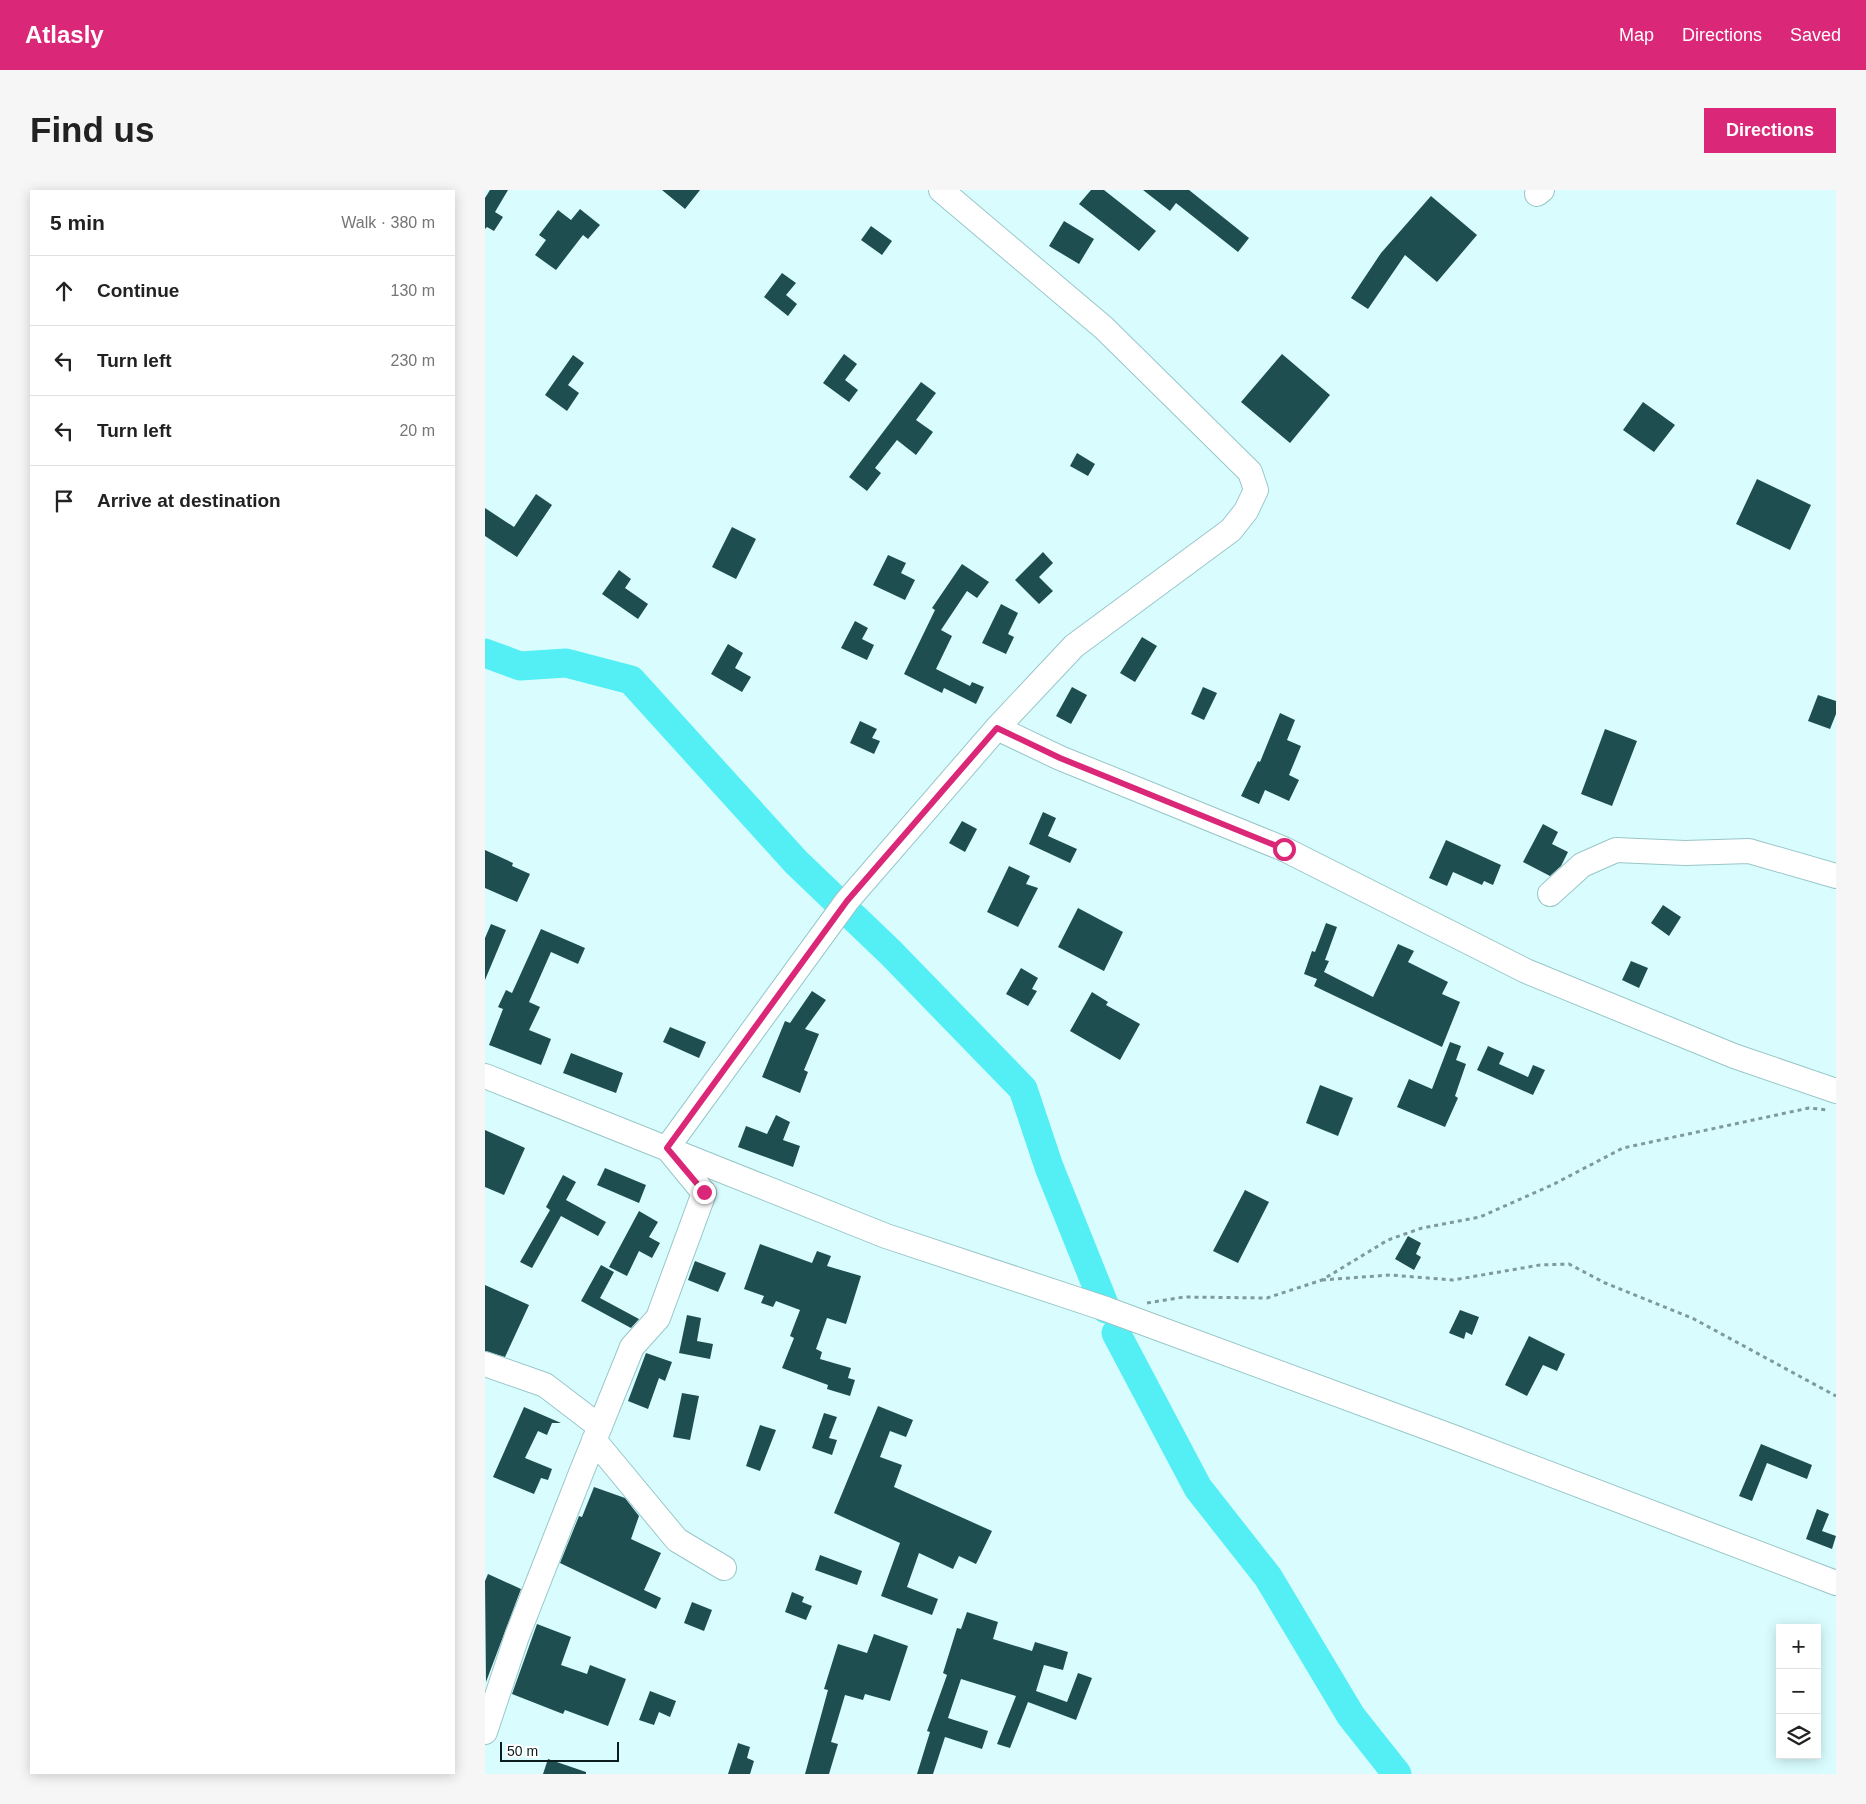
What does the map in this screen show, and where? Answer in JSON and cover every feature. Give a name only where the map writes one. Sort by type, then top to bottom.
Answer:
[{"type":"street","points":[[667,1148],[847,901],[997,728],[1075,646],[1231,530],[1246,511],[1256,490],[1250,472],[1104,328],[972,214],[941,190]]},
{"type":"street","points":[[997,728],[1060,758],[1284,849],[1526,971],[1734,1056],[1836,1091]]},
{"type":"street","points":[[1550,894],[1581,865],[1616,850],[1685,853],[1749,851],[1836,876]]},
{"type":"street","points":[[485,1076],[886,1236],[1115,1313],[1453,1437],[1836,1584]]},
{"type":"street","points":[[485,1732],[517,1636],[597,1433],[632,1347],[658,1318],[704,1192],[667,1148]]},
{"type":"street","points":[[485,1364],[545,1385],[597,1433],[677,1540],[724,1568]]},
{"type":"path","points":[[1141,1304],[1184,1297],[1267,1298],[1322,1280],[1388,1240],[1422,1228],[1480,1217],[1552,1185],[1623,1148],[1809,1108],[1836,1111]]},
{"type":"path","points":[[1322,1280],[1390,1275],[1453,1280],[1540,1265],[1569,1264],[1605,1283],[1694,1319],[1836,1396]]},
{"type":"building","points":[[490,190],[508,190],[495,212],[503,217],[494,231],[487,227],[485,229],[485,198]]},
{"type":"building","points":[[662,190],[700,190],[685,209]]},
{"type":"building","points":[[1091,190],[1104,190],[1156,231],[1139,251],[1079,204]]},
{"type":"building","points":[[1143,190],[1189,190],[1249,238],[1238,252],[1176,203],[1170,211]]},
{"type":"building","points":[[1431,196],[1477,235],[1437,282],[1405,255],[1368,309],[1351,298],[1381,253]]},
{"type":"building","points":[[580,209],[600,225],[588,239],[583,235],[556,270],[535,255],[546,240],[539,235],[558,210],[571,220]]},
{"type":"building","points":[[1064,221],[1094,239],[1079,264],[1049,246]]},
{"type":"building","points":[[871,226],[892,241],[882,255],[861,240]]},
{"type":"building","points":[[782,273],[796,283],[786,295],[797,304],[788,316],[764,297]]},
{"type":"building","points":[[844,354],[857,364],[845,380],[858,390],[849,402],[823,383]]},
{"type":"building","points":[[1282,354],[1330,395],[1290,443],[1241,402]]},
{"type":"building","points":[[573,355],[584,363],[568,385],[579,393],[567,411],[545,395]]},
{"type":"building","points":[[921,382],[936,393],[916,420],[933,432],[916,455],[897,440],[875,468],[881,473],[867,491],[849,477]]},
{"type":"building","points":[[1643,402],[1675,425],[1654,452],[1623,430]]},
{"type":"building","points":[[1077,453],[1095,464],[1088,476],[1070,466]]},
{"type":"building","points":[[1757,479],[1811,505],[1790,550],[1736,524]]},
{"type":"building","points":[[536,494],[552,505],[517,557],[485,536],[485,508],[514,527]]},
{"type":"building","points":[[732,527],[756,539],[736,579],[712,567]]},
{"type":"building","points":[[1043,552],[1053,563],[1039,577],[1053,591],[1039,604],[1015,580]]},
{"type":"building","points":[[888,555],[906,563],[901,573],[915,580],[905,600],[873,585]]},
{"type":"building","points":[[962,564],[989,582],[977,598],[967,591],[941,630],[952,636],[936,669],[970,686],[972,682],[984,687],[976,704],[944,688],[942,693],[904,674],[935,610],[932,608]]},
{"type":"building","points":[[619,570],[631,579],[625,588],[648,604],[638,619],[602,594]]},
{"type":"building","points":[[1001,604],[1018,613],[1008,634],[1014,637],[1006,654],[982,643]]},
{"type":"building","points":[[855,621],[868,628],[862,639],[874,645],[867,660],[841,648]]},
{"type":"building","points":[[1142,637],[1157,646],[1135,682],[1120,673]]},
{"type":"building","points":[[728,644],[743,653],[735,668],[751,677],[742,692],[711,674]]},
{"type":"building","points":[[1072,687],[1087,695],[1071,724],[1056,716]]},
{"type":"building","points":[[1203,687],[1217,693],[1204,720],[1191,714]]},
{"type":"building","points":[[1818,695],[1836,701],[1836,714],[1830,729],[1808,721]]},
{"type":"building","points":[[1280,713],[1295,720],[1287,740],[1301,746],[1289,775],[1299,780],[1289,801],[1265,790],[1259,804],[1241,796],[1258,761],[1260,762]]},
{"type":"building","points":[[860,721],[877,729],[872,738],[880,741],[874,754],[850,743]]},
{"type":"building","points":[[1605,729],[1637,741],[1612,806],[1581,794]]},
{"type":"building","points":[[1043,812],[1056,818],[1048,836],[1077,849],[1070,863],[1029,844]]},
{"type":"building","points":[[962,821],[977,829],[965,852],[949,843]]},
{"type":"building","points":[[1543,824],[1558,832],[1552,844],[1568,852],[1561,866],[1550,876],[1523,862]]},
{"type":"building","points":[[1446,840],[1501,865],[1493,885],[1484,881],[1482,885],[1453,872],[1447,886],[1429,878]]},
{"type":"building","points":[[485,850],[513,863],[512,866],[530,874],[517,902],[485,888]]},
{"type":"building","points":[[1009,866],[1030,876],[1026,884],[1038,888],[1018,927],[987,912]]},
{"type":"building","points":[[1663,905],[1681,917],[1669,936],[1651,923]]},
{"type":"building","points":[[1078,908],[1123,932],[1104,971],[1058,947]]},
{"type":"building","points":[[1326,923],[1337,927],[1325,960],[1329,961],[1324,972],[1373,997],[1398,944],[1414,951],[1408,962],[1448,982],[1442,994],[1460,1002],[1442,1047],[1314,986],[1317,979],[1304,974],[1312,951],[1315,952]]},
{"type":"building","points":[[491,924],[506,930],[485,980],[485,938]]},
{"type":"building","points":[[541,929],[585,948],[578,964],[551,952],[529,1002],[540,1007],[529,1030],[551,1039],[541,1065],[489,1045],[503,1009],[498,1007],[506,990],[512,993]]},
{"type":"building","points":[[1631,961],[1648,968],[1639,988],[1622,980]]},
{"type":"building","points":[[1021,968],[1038,978],[1032,989],[1037,991],[1028,1006],[1006,994]]},
{"type":"building","points":[[812,991],[826,1000],[805,1029],[819,1034],[804,1070],[808,1072],[800,1093],[762,1077],[785,1021],[790,1023]]},
{"type":"building","points":[[1092,992],[1108,1002],[1106,1005],[1140,1024],[1120,1060],[1070,1031]]},
{"type":"building","points":[[670,1027],[706,1042],[699,1058],[663,1042]]},
{"type":"building","points":[[1450,1042],[1461,1046],[1456,1060],[1466,1064],[1455,1096],[1458,1098],[1445,1127],[1397,1107],[1409,1079],[1432,1089]]},
{"type":"building","points":[[1488,1046],[1504,1053],[1499,1064],[1528,1077],[1533,1065],[1545,1070],[1533,1095],[1477,1070]]},
{"type":"building","points":[[571,1053],[623,1073],[616,1093],[563,1073]]},
{"type":"building","points":[[1320,1085],[1353,1098],[1338,1136],[1306,1123]]},
{"type":"building","points":[[776,1115],[790,1122],[783,1140],[800,1146],[793,1167],[738,1147],[746,1126],[767,1134]]},
{"type":"building","points":[[485,1130],[525,1148],[504,1195],[485,1187]]},
{"type":"building","points":[[605,1168],[646,1185],[639,1203],[597,1185]]},
{"type":"building","points":[[563,1175],[576,1182],[566,1200],[606,1222],[598,1236],[561,1216],[532,1268],[520,1262],[550,1210],[546,1207]]},
{"type":"building","points":[[1245,1190],[1269,1202],[1238,1263],[1213,1251]]},
{"type":"building","points":[[639,1211],[658,1222],[649,1237],[660,1243],[652,1258],[639,1251],[627,1276],[609,1267]]},
{"type":"building","points":[[1408,1236],[1421,1243],[1416,1254],[1421,1257],[1414,1270],[1395,1259]]},
{"type":"building","points":[[760,1244],[812,1263],[817,1251],[831,1256],[827,1266],[861,1276],[846,1324],[827,1318],[816,1349],[822,1352],[820,1359],[851,1368],[848,1378],[855,1380],[850,1396],[827,1389],[828,1385],[782,1368],[794,1338],[790,1336],[800,1310],[776,1301],[773,1307],[761,1303],[764,1296],[744,1289]]},
{"type":"building","points":[[695,1261],[726,1273],[718,1292],[688,1280]]},
{"type":"building","points":[[601,1265],[614,1272],[600,1298],[639,1319],[631,1328],[581,1301]]},
{"type":"building","points":[[485,1285],[529,1305],[505,1357],[485,1351]]},
{"type":"building","points":[[1460,1310],[1479,1317],[1472,1335],[1466,1332],[1464,1339],[1449,1333]]},
{"type":"building","points":[[687,1315],[701,1318],[697,1341],[713,1344],[710,1359],[679,1353]]},
{"type":"building","points":[[1529,1336],[1565,1354],[1557,1371],[1543,1365],[1527,1396],[1505,1385]]},
{"type":"building","points":[[646,1353],[672,1362],[665,1381],[659,1378],[648,1409],[628,1401]]},
{"type":"building","points":[[682,1393],[699,1396],[690,1440],[673,1437]]},
{"type":"building","points":[[878,1406],[913,1420],[906,1437],[890,1431],[880,1457],[902,1465],[894,1487],[992,1531],[976,1564],[959,1556],[953,1569],[919,1553],[907,1587],[938,1599],[932,1615],[881,1596],[900,1543],[834,1513]]},
{"type":"building","points":[[524,1407],[561,1423],[552,1423],[547,1435],[538,1431],[525,1458],[552,1469],[548,1480],[541,1478],[534,1494],[493,1477]]},
{"type":"building","points":[[824,1413],[837,1417],[829,1438],[837,1440],[832,1455],[812,1448]]},
{"type":"building","points":[[760,1425],[776,1430],[760,1471],[746,1466]]},
{"type":"building","points":[[1761,1444],[1812,1465],[1807,1479],[1767,1463],[1752,1501],[1739,1496]]},
{"type":"building","points":[[594,1487],[625,1498],[639,1516],[631,1539],[661,1553],[644,1590],[661,1598],[656,1609],[560,1563],[579,1516],[582,1517]]},
{"type":"building","points":[[1817,1509],[1829,1514],[1822,1531],[1836,1536],[1832,1549],[1806,1539]]},
{"type":"building","points":[[820,1555],[862,1571],[857,1585],[815,1570]]},
{"type":"building","points":[[488,1574],[521,1589],[486,1682],[485,1581]]},
{"type":"building","points":[[792,1592],[804,1597],[802,1602],[812,1606],[806,1620],[785,1612]]},
{"type":"building","points":[[692,1602],[712,1610],[704,1631],[684,1623]]},
{"type":"building","points":[[967,1612],[998,1622],[993,1639],[1032,1651],[1035,1642],[1068,1652],[1063,1670],[1044,1665],[1036,1691],[1067,1702],[1078,1673],[1092,1678],[1076,1720],[1028,1702],[1010,1748],[997,1744],[1016,1696],[961,1679],[948,1718],[988,1731],[982,1749],[945,1737],[933,1774],[917,1774],[930,1732],[927,1731],[947,1675],[943,1673],[957,1628],[961,1629]]},
{"type":"building","points":[[537,1624],[571,1637],[561,1665],[587,1674],[590,1665],[626,1679],[608,1726],[565,1710],[563,1714],[512,1694]]},
{"type":"building","points":[[874,1634],[908,1646],[890,1701],[865,1694],[863,1700],[845,1695],[831,1742],[838,1744],[829,1774],[805,1774],[828,1690],[824,1689],[838,1644],[867,1653]]},
{"type":"building","points":[[650,1691],[676,1701],[670,1717],[659,1712],[654,1725],[639,1720]]},
{"type":"building","points":[[738,1743],[750,1747],[747,1758],[754,1761],[750,1774],[728,1774]]},
{"type":"building","points":[[548,1759],[586,1772],[586,1774],[543,1774]]},
{"type":"waterway","points":[[485,653],[520,666],[566,663],[631,680],[796,862],[891,953],[1023,1089],[1049,1167],[1106,1309]]},
{"type":"waterway","points":[[1116,1333],[1198,1488],[1268,1577],[1351,1716],[1397,1774]]},
{"type":"route","points":[[704,1192],[667,1148],[847,901],[997,728],[1060,758],[1284,849]]}]
